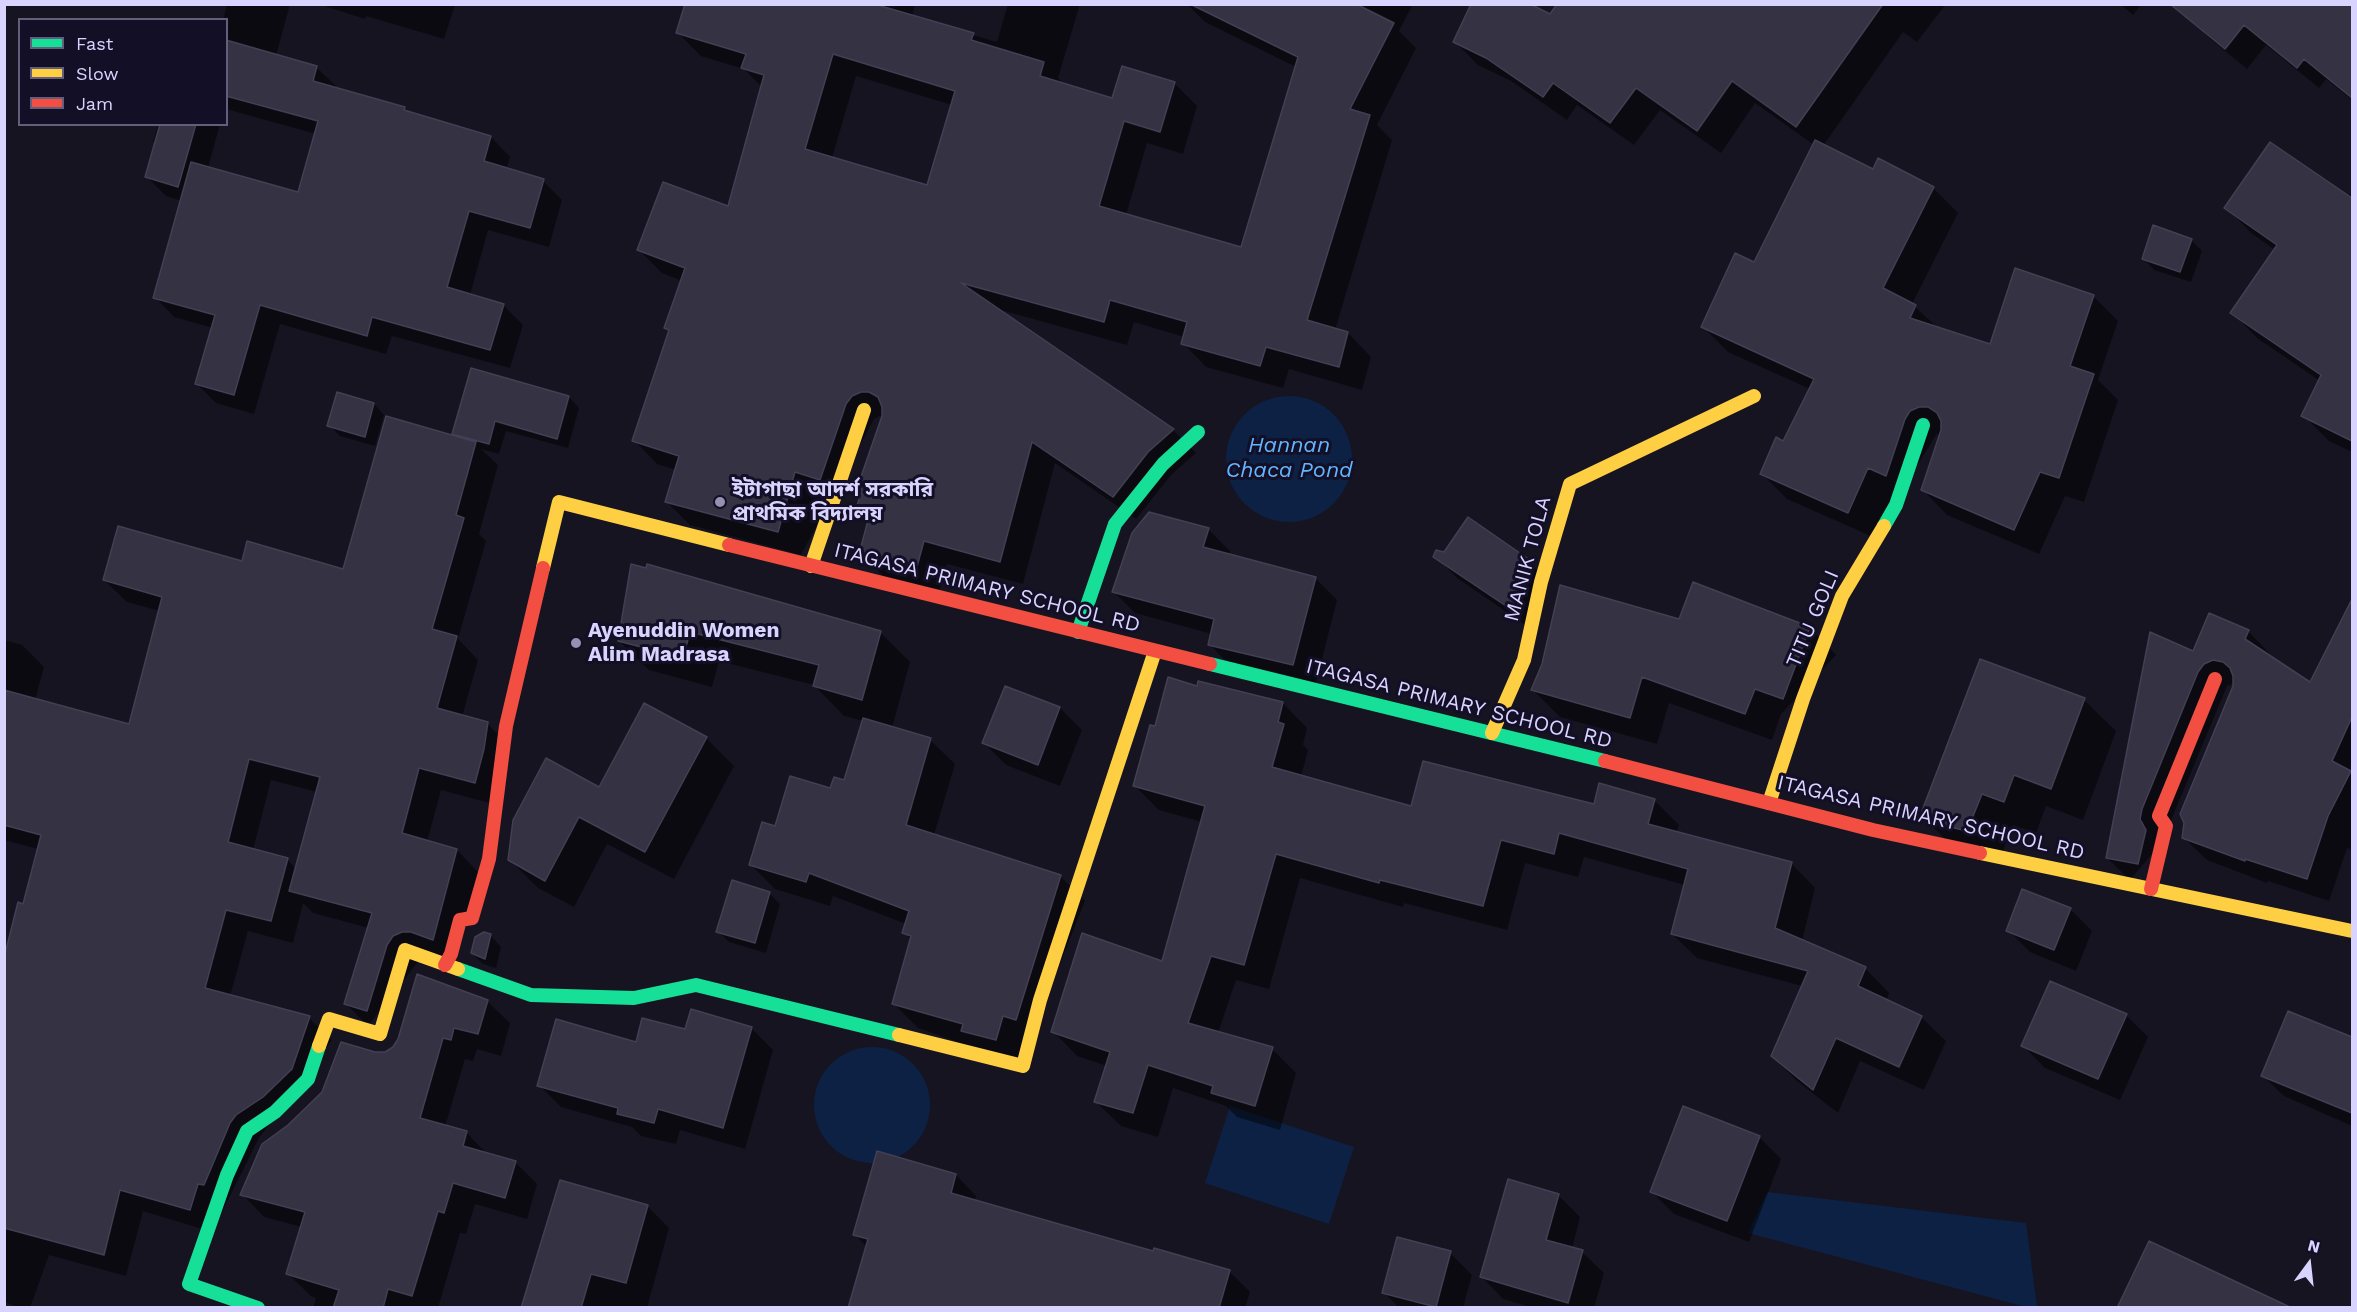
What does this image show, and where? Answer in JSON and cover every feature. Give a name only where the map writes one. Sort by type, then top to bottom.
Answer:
[{"type":"street","name":"MANIK TOLA","points":[[1492,733],[1524,660],[1541,582],[1570,484],[1754,396]]},
{"type":"street","points":[[812,566],[864,410]]},
{"type":"street","name":"TITU GOLI","points":[[1769,803],[1803,699],[1842,596],[1896,505],[1923,425]]},
{"type":"street","points":[[1078,632],[1115,524],[1163,464],[1198,432]]},
{"type":"street","name":"ITAGASA PRIMARY SCHOOL RD","points":[[445,965],[451,954],[460,921],[472,918],[489,859],[506,726],[559,502],[1492,733],[1873,830],[2352,931]]},
{"type":"street","points":[[258,1308],[189,1284],[227,1175],[247,1131],[274,1112],[308,1079],[329,1019],[380,1034],[405,950],[531,995],[634,998],[696,985],[1023,1066],[1040,1000],[1155,651]]},
{"type":"street","points":[[2151,889],[2166,826],[2159,816],[2215,679]]},
{"type":"water","name":"Hannan Chaca Pond","points":[[1289,396],[1313,401],[1333,415],[1347,435],[1352,459],[1347,483],[1333,503],[1313,517],[1289,522],[1265,517],[1245,503],[1231,483],[1226,459],[1231,435],[1245,415],[1265,401]]},
{"type":"water","points":[[872,1047],[894,1052],[913,1064],[925,1083],[930,1105],[925,1127],[913,1146],[894,1158],[872,1163],[850,1158],[831,1146],[819,1127],[814,1105],[819,1083],[831,1064],[850,1052]]},
{"type":"water","points":[[1230,1106],[1354,1147],[1329,1224],[1205,1183]]},
{"type":"water","points":[[1767,1192],[2026,1223],[2037,1307],[2026,1307],[1748,1233]]},
{"type":"building","points":[[685,4],[874,4],[974,33],[971,40],[1044,62],[1040,76],[1112,98],[1122,66],[1175,82],[1160,132],[1124,121],[1099,206],[1241,247],[1298,57],[1190,4],[1356,4],[1394,23],[1350,109],[1370,115],[1307,320],[1348,332],[1339,367],[1266,347],[1260,366],[1181,344],[1187,322],[1110,300],[1104,322],[961,283],[1174,429],[1148,452],[1113,497],[1032,442],[1000,562],[924,541],[916,570],[859,554],[870,513],[856,509],[861,493],[856,491],[882,416],[882,407],[878,397],[869,392],[861,392],[852,396],[846,404],[820,480],[795,472],[778,532],[665,502],[679,456],[632,441],[669,330],[664,328],[685,268],[637,250],[663,182],[728,206],[764,75],[741,68],[746,54],[676,33]],"holes":[[[833,54],[955,91],[927,185],[805,149]]]},
{"type":"building","points":[[1471,4],[1530,4],[1550,14],[1557,4],[1883,4],[1796,127],[1732,81],[1697,131],[1636,88],[1610,123],[1553,83],[1543,97],[1486,58],[1453,42]]},
{"type":"building","points":[[2170,4],[2352,4],[2352,98],[2304,59],[2297,68],[2244,25],[2225,49]]},
{"type":"building","points":[[228,41],[317,66],[313,81],[405,107],[404,110],[491,136],[484,161],[544,179],[530,228],[469,211],[447,287],[504,304],[490,350],[372,317],[367,336],[260,305],[234,395],[195,384],[215,315],[153,298],[191,162],[298,192],[318,121],[228,97]]},
{"type":"building","points":[[159,126],[195,126],[178,187],[145,177]]},
{"type":"building","points":[[1815,140],[1873,169],[1878,158],[1934,187],[1883,288],[1916,305],[1910,318],[1990,344],[2015,268],[2094,295],[2070,366],[2094,374],[2059,478],[2040,472],[2014,530],[1921,490],[1941,430],[1941,421],[1937,413],[1928,407],[1919,407],[1910,411],[1905,419],[1886,476],[1868,468],[1848,513],[1760,474],[1776,437],[1783,441],[1814,379],[1701,327],[1735,253],[1754,262]]},
{"type":"building","points":[[2270,142],[2352,198],[2352,441],[2301,416],[2321,375],[2230,313],[2277,245],[2224,208]]},
{"type":"building","points":[[2153,225],[2192,239],[2180,272],[2142,259]]},
{"type":"building","points":[[471,368],[569,396],[557,439],[495,421],[489,444],[452,434]]},
{"type":"building","points":[[337,392],[374,403],[365,437],[327,426]]},
{"type":"building","points":[[386,416],[476,442],[456,515],[464,518],[432,629],[457,636],[437,708],[488,722],[484,749],[475,783],[419,768],[402,833],[457,849],[433,940],[411,932],[402,932],[393,936],[387,945],[367,1011],[344,1004],[372,913],[289,891],[320,777],[249,759],[228,842],[288,858],[271,921],[226,910],[205,988],[310,1016],[292,1069],[263,1097],[236,1115],[230,1123],[204,1185],[198,1184],[190,1210],[120,1190],[104,1255],[4,1228],[4,958],[18,902],[23,904],[41,835],[4,825],[4,690],[129,724],[162,597],[103,580],[118,526],[242,561],[247,541],[343,569]]},
{"type":"building","points":[[1149,512],[1209,528],[1203,547],[1316,577],[1293,665],[1208,645],[1214,619],[1112,592],[1132,533]]},
{"type":"building","points":[[1468,517],[1527,558],[1517,573],[1524,575],[1515,612],[1433,557],[1436,550],[1444,552]]},
{"type":"building","points":[[631,564],[646,568],[647,564],[881,631],[862,700],[813,686],[819,665],[690,632],[683,658],[618,641]]},
{"type":"building","points":[[1693,582],[1810,627],[1783,699],[1755,689],[1745,714],[1642,677],[1630,718],[1531,690],[1542,664],[1560,585],[1679,619]]},
{"type":"building","points":[[2352,599],[2352,717],[2332,761],[2351,771],[2328,816],[2307,879],[2245,859],[2245,861],[2182,838],[2184,823],[2180,814],[2233,686],[2230,668],[2223,662],[2213,660],[2204,664],[2198,672],[2142,809],[2140,819],[2146,830],[2138,864],[2106,858],[2150,632],[2193,651],[2209,613],[2249,630],[2245,639],[2310,682]]},
{"type":"building","points":[[1980,659],[2085,698],[2051,789],[2014,775],[2004,802],[1982,794],[1967,831],[1920,816]]},
{"type":"building","points":[[1168,677],[1197,686],[1198,681],[1283,702],[1278,722],[1284,724],[1272,767],[1411,806],[1423,761],[1594,804],[1599,783],[1655,799],[1648,824],[1792,862],[1775,928],[1866,967],[1858,986],[1922,1016],[1899,1067],[1836,1038],[1813,1090],[1771,1056],[1808,971],[1671,934],[1688,869],[1559,833],[1554,854],[1501,840],[1483,906],[1380,880],[1379,883],[1276,854],[1244,965],[1211,956],[1188,1023],[1273,1047],[1255,1106],[1211,1093],[1213,1086],[1148,1065],[1133,1113],[1094,1102],[1110,1052],[1051,1032],[1082,933],[1162,961],[1205,806],[1133,786],[1150,725],[1155,726]]},
{"type":"building","points":[[1005,686],[1060,707],[1038,765],[982,743]]},
{"type":"building","points":[[644,703],[707,737],[645,852],[579,817],[545,881],[508,860],[513,820],[546,758],[599,787]]},
{"type":"building","points":[[863,718],[931,738],[906,825],[1061,875],[1016,1020],[1003,1016],[996,1040],[961,1031],[963,1024],[892,1004],[911,936],[902,933],[909,911],[809,873],[806,882],[749,865],[762,822],[775,826],[790,776],[830,788],[834,777],[844,780]]},
{"type":"building","points":[[732,880],[770,892],[755,943],[716,932]]},
{"type":"building","points":[[2022,889],[2071,908],[2054,950],[2006,931]]},
{"type":"building","points":[[484,932],[491,934],[485,959],[471,953],[475,937]]},
{"type":"building","points":[[417,974],[488,1000],[478,1034],[454,1028],[451,1040],[443,1038],[420,1118],[467,1131],[463,1146],[516,1161],[505,1198],[453,1183],[444,1213],[438,1211],[412,1296],[388,1289],[383,1308],[333,1308],[339,1290],[286,1274],[305,1212],[240,1195],[262,1144],[288,1125],[322,1092],[341,1042],[375,1052],[385,1052],[393,1047],[398,1039]]},
{"type":"building","points":[[2050,981],[2127,1014],[2098,1079],[2021,1046]]},
{"type":"building","points":[[691,1009],[752,1027],[723,1128],[658,1109],[654,1123],[617,1114],[618,1108],[537,1086],[556,1019],[636,1042],[642,1018],[685,1029]]},
{"type":"building","points":[[2288,1011],[2352,1037],[2352,1113],[2261,1076]]},
{"type":"building","points":[[1683,1106],[1760,1136],[1727,1221],[1650,1192]]},
{"type":"building","points":[[877,1151],[956,1174],[951,1193],[1153,1251],[1154,1248],[1230,1270],[1219,1308],[848,1308],[868,1239],[853,1235]]},
{"type":"building","points":[[1508,1179],[1559,1194],[1546,1240],[1583,1250],[1568,1303],[1480,1277]]},
{"type":"building","points":[[560,1180],[648,1205],[626,1283],[591,1274],[581,1308],[521,1308]]},
{"type":"building","points":[[1397,1237],[1451,1251],[1436,1307],[1382,1293]]},
{"type":"building","points":[[2149,1241],[2292,1308],[2117,1308]]},
{"type":"traffic: fast","points":[[1884,526],[1896,505],[1923,425]]},
{"type":"traffic: fast","points":[[1078,632],[1115,524],[1163,464],[1198,432]]},
{"type":"traffic: fast","points":[[1210,664],[1605,761]]},
{"type":"traffic: fast","points":[[458,969],[531,995],[634,998],[696,985],[899,1035]]},
{"type":"traffic: fast","points":[[258,1308],[189,1284],[227,1175],[247,1131],[275,1112],[308,1079],[319,1046]]},
{"type":"traffic: slow","points":[[1492,733],[1524,660],[1541,582],[1570,484],[1754,396]]},
{"type":"traffic: slow","points":[[811,566],[864,410]]},
{"type":"traffic: slow","points":[[543,568],[559,502],[729,545]]},
{"type":"traffic: slow","points":[[1769,803],[1803,699],[1842,596],[1884,526]]},
{"type":"traffic: slow","points":[[899,1035],[1023,1066],[1040,1000],[1155,651]]},
{"type":"traffic: slow","points":[[1980,853],[2352,931]]},
{"type":"traffic: slow","points":[[319,1046],[329,1019],[380,1034],[405,950],[458,969]]},
{"type":"traffic: jam","points":[[729,545],[1210,664]]},
{"type":"traffic: jam","points":[[445,965],[451,954],[460,920],[472,918],[489,859],[506,726],[543,568]]},
{"type":"traffic: jam","points":[[2151,889],[2166,826],[2159,816],[2215,679]]},
{"type":"traffic: jam","points":[[1605,761],[1873,830],[1980,853]]},
{"type":"place","name":"ইটাগাছা আদর্শ সরকারি প্রাথমিক বিদ্যালয়","points":[[720,502]]},
{"type":"place","name":"Ayenuddin Women Alim Madrasa","points":[[576,643]]}]
